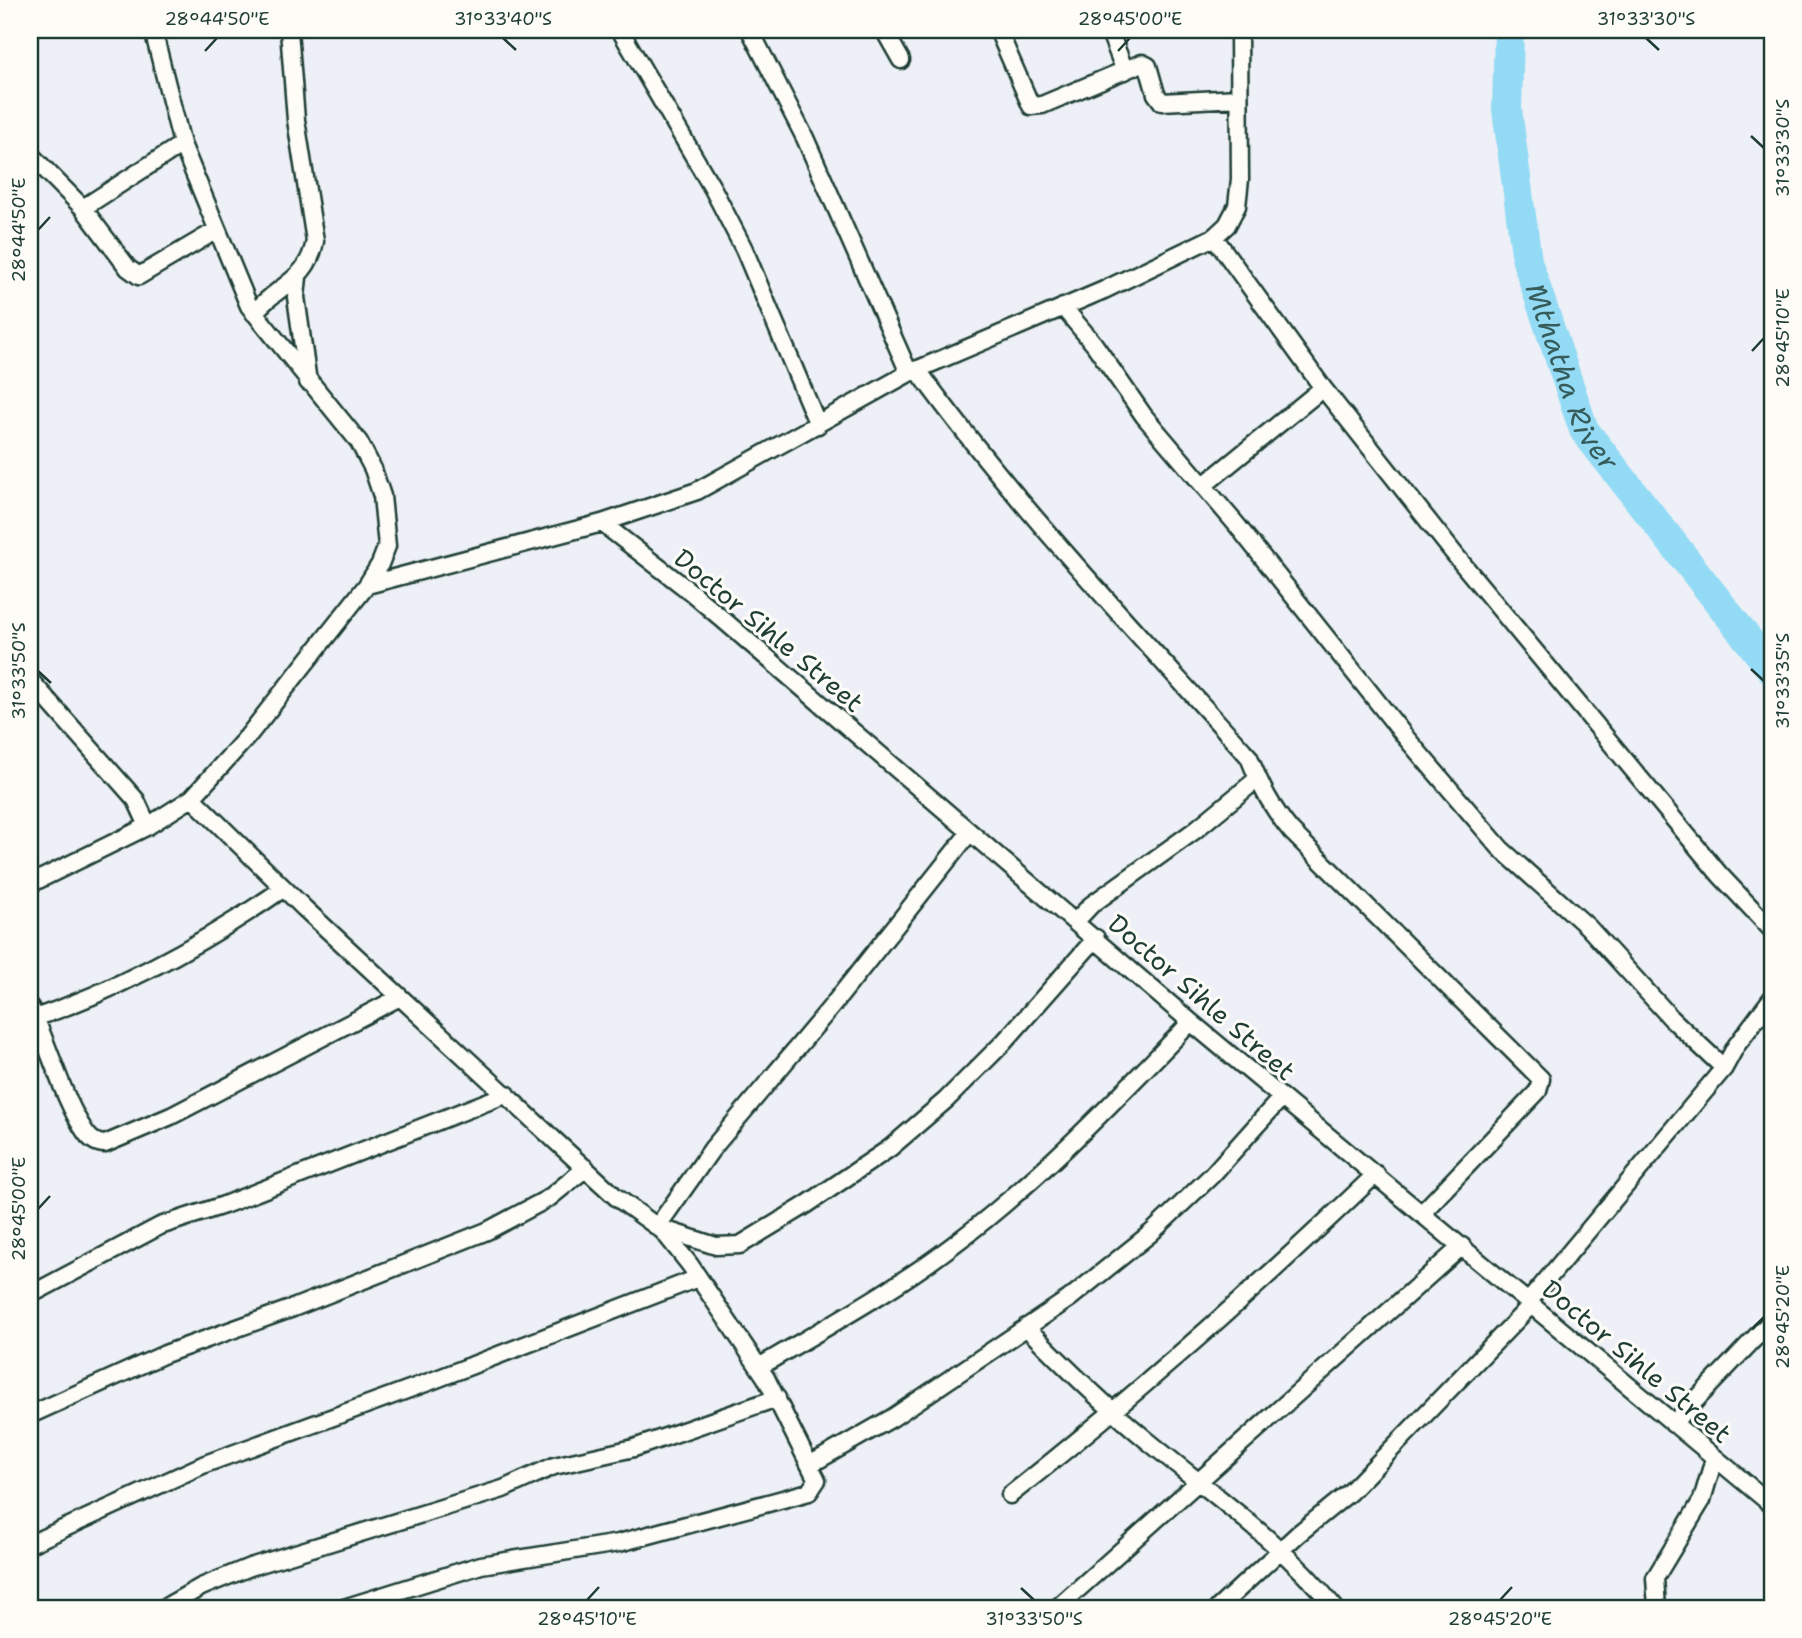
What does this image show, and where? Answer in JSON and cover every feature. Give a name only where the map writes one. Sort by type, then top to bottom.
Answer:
[{"type":"street","points":[[30,884],[148,826],[192,798],[248,736],[367,584],[380,564],[387,546],[382,496],[359,442],[254,313],[182,144],[153,30]]},
{"type":"street","points":[[254,313],[298,277],[312,257],[316,230],[296,120],[289,30]]},
{"type":"street","points":[[620,30],[713,189],[744,249],[818,425]]},
{"type":"street","points":[[750,30],[804,138],[913,371],[1057,543],[1249,757],[1256,780],[1272,809],[1291,831],[1541,1079],[1538,1091],[1422,1213]]},
{"type":"street","points":[[884,30],[901,60]]},
{"type":"street","points":[[998,30],[1031,106],[1042,105],[1142,64],[1148,66],[1156,93],[1162,102],[1239,98]]},
{"type":"street","points":[[1109,30],[1125,71]]},
{"type":"street","points":[[367,584],[602,523],[696,491],[913,371],[1063,307],[1214,237],[1227,225],[1237,206],[1240,178],[1239,30]]},
{"type":"street","points":[[83,208],[182,144]]},
{"type":"street","points":[[30,154],[83,208],[128,268],[139,276],[217,230]]},
{"type":"street","points":[[1214,237],[1323,388],[1456,556],[1720,875],[1772,930]]},
{"type":"street","points":[[298,277],[296,297],[309,383]]},
{"type":"street","points":[[1063,307],[1089,337],[1144,416],[1204,485],[1407,739],[1501,849],[1597,936],[1671,1018],[1724,1068]]},
{"type":"street","points":[[1204,485],[1323,388]]},
{"type":"street","name":"Doctor Sihle Street","points":[[602,523],[692,593],[1191,1022],[1530,1302],[1714,1459],[1768,1495]]},
{"type":"street","points":[[30,680],[136,800],[148,826]]},
{"type":"street","points":[[1076,921],[1091,905],[1194,831],[1256,780]]},
{"type":"street","points":[[192,798],[400,997],[632,1210],[657,1227],[676,1245],[759,1367],[817,1480],[816,1486],[800,1495],[619,1543],[481,1566],[344,1608]]},
{"type":"street","points":[[657,1227],[712,1149],[815,1027],[970,832]]},
{"type":"street","points":[[284,888],[234,922],[108,991],[33,1012],[68,1099],[86,1133],[93,1140],[104,1144],[171,1116],[400,997]]},
{"type":"street","points":[[657,1227],[716,1246],[740,1245],[806,1206],[890,1148],[946,1100],[1012,1033],[1096,938]]},
{"type":"street","points":[[1218,1608],[1278,1551],[1350,1492],[1530,1302],[1724,1068],[1772,998]]},
{"type":"street","points":[[759,1367],[922,1269],[982,1223],[1067,1149],[1191,1022]]},
{"type":"street","points":[[30,1295],[160,1226],[224,1205],[507,1094]]},
{"type":"street","points":[[811,1464],[892,1418],[1070,1298],[1151,1233],[1212,1175],[1281,1098]]},
{"type":"street","points":[[30,1415],[164,1354],[293,1308],[487,1231],[549,1198],[586,1168]]},
{"type":"street","points":[[1010,1495],[1115,1412],[1186,1351],[1376,1174]]},
{"type":"street","points":[[1057,1608],[1462,1246]]},
{"type":"street","points":[[30,1544],[205,1464],[434,1380],[698,1278]]},
{"type":"street","points":[[1673,1424],[1772,1320]]},
{"type":"street","points":[[1026,1327],[1115,1412],[1278,1551],[1335,1608]]},
{"type":"street","points":[[164,1608],[201,1587],[250,1567],[503,1489],[554,1466],[634,1448],[777,1398]]},
{"type":"street","points":[[1657,1608],[1655,1578],[1702,1500],[1714,1459]]},
{"type":"waterway","name":"Mthatha River","points":[[1509,30],[1507,110],[1527,261],[1584,430],[1772,670]]}]
